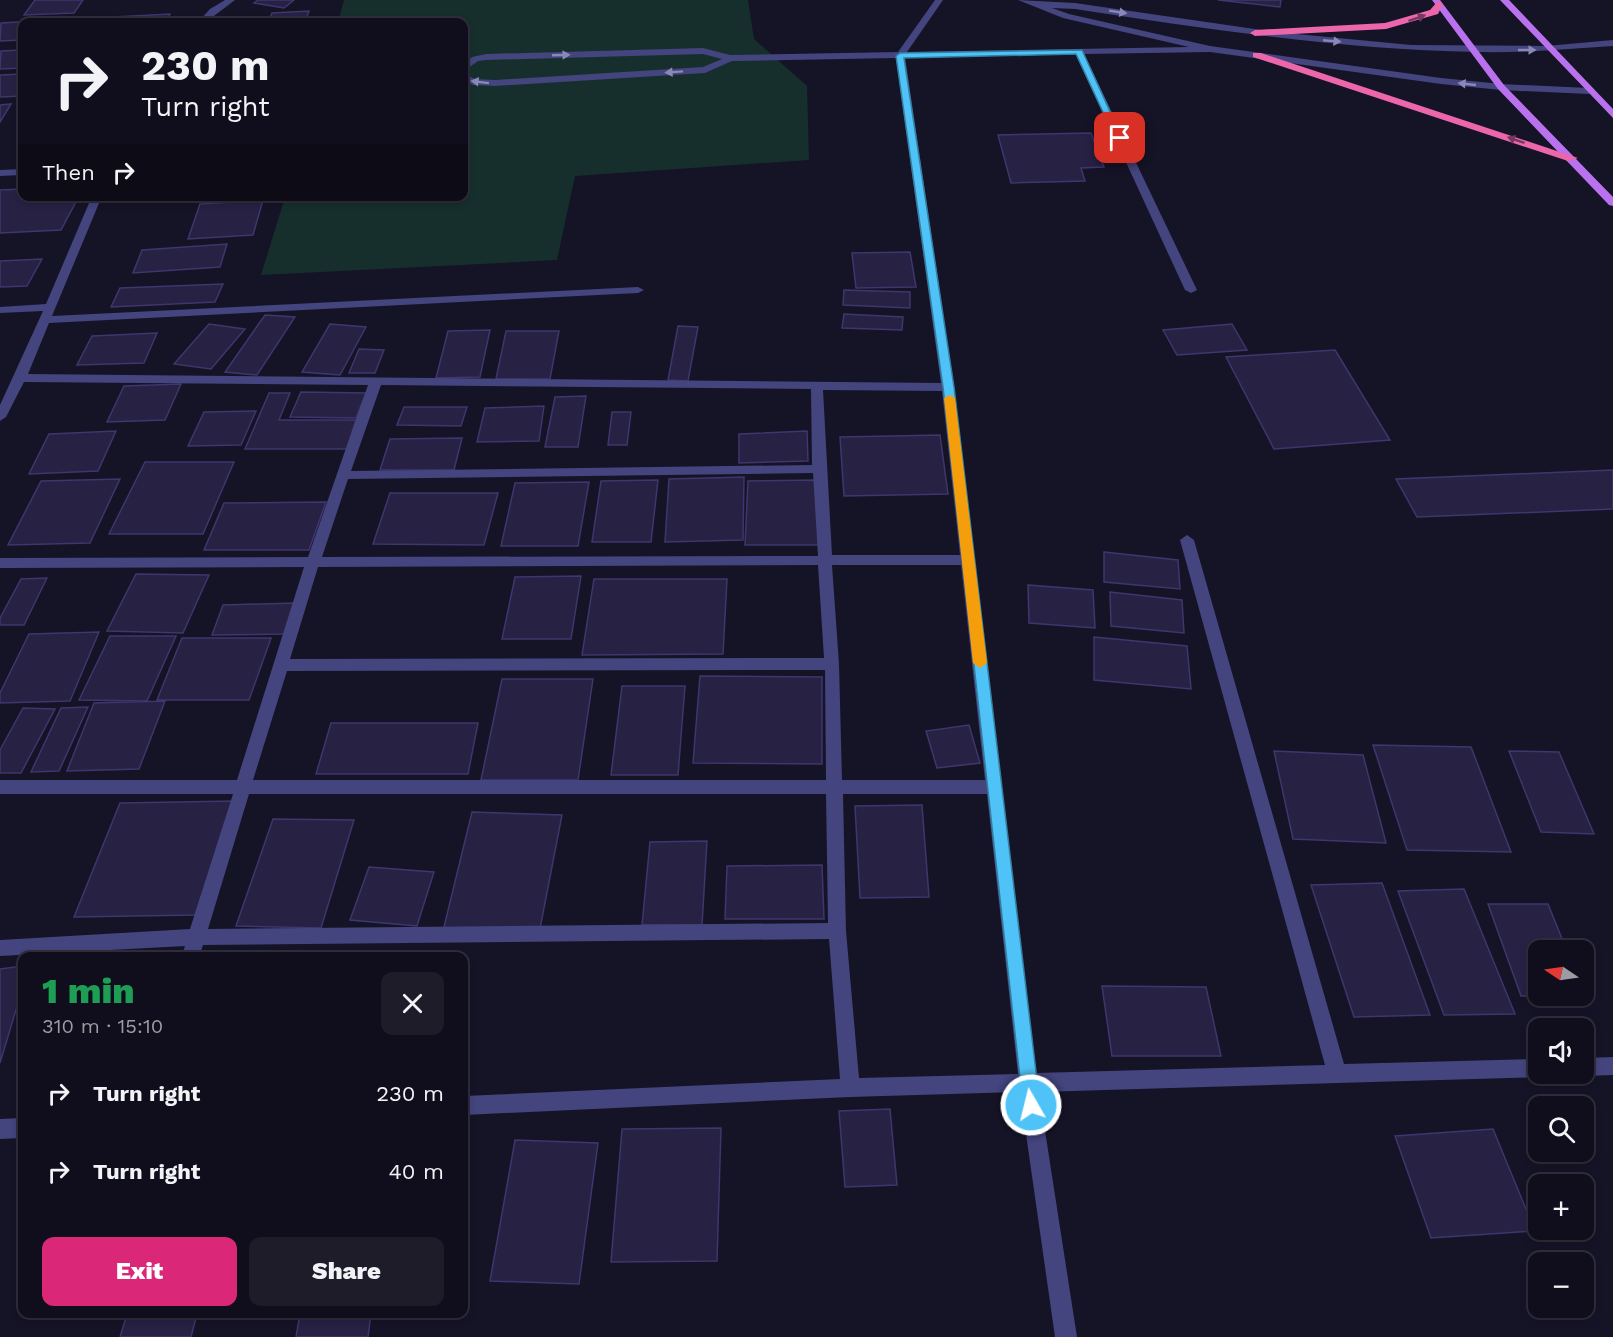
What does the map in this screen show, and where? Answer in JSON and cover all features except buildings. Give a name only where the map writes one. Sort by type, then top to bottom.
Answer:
[{"type":"highway","points":[[1255,33],[1386,26],[1434,12],[1437,2]]},
{"type":"highway","points":[[1257,55],[1572,158]]},
{"type":"main road","points":[[1504,0],[1613,115]]},
{"type":"main road","points":[[1437,2],[1501,87],[1613,203]]},
{"type":"street","points":[[206,18],[231,0]]},
{"type":"street","points":[[939,0],[900,56],[948,387],[1028,1082],[1066,1337]]},
{"type":"street","points":[[1022,0],[1076,19],[1210,49],[1501,87],[1589,91]]},
{"type":"street","points":[[1039,5],[1075,6],[1255,33],[1428,48],[1552,50],[1613,43]]},
{"type":"street","points":[[468,65],[475,59],[486,57],[703,51],[730,58],[1210,49]]},
{"type":"street","points":[[1079,52],[1191,290]]},
{"type":"street","points":[[468,79],[473,82],[495,83],[705,70],[730,58]]},
{"type":"street","points":[[0,173],[18,172]]},
{"type":"street","points":[[0,417],[20,378],[48,307],[95,201]]},
{"type":"street","points":[[43,320],[638,290]]},
{"type":"street","points":[[0,310],[48,307]]},
{"type":"street","points":[[20,378],[948,387]]},
{"type":"street","points":[[192,952],[313,562],[376,381]]},
{"type":"street","points":[[818,385],[819,469],[832,664],[832,787],[837,931],[850,1088]]},
{"type":"street","points":[[344,475],[819,469]]},
{"type":"street","points":[[1187,540],[1337,1073]]},
{"type":"street","points":[[0,563],[968,560]]},
{"type":"street","points":[[281,664],[832,664]]},
{"type":"street","points":[[0,787],[994,787]]},
{"type":"street","points":[[0,948],[196,937],[837,931]]},
{"type":"street","points":[[1594,1067],[1613,1066]]},
{"type":"street","points":[[468,1106],[850,1088],[1528,1068]]},
{"type":"street","points":[[0,1129],[18,1128]]},
{"type":"green space","points":[[344,0],[748,0],[754,39],[807,86],[809,160],[575,176],[557,260],[261,275],[284,201],[468,201],[468,18],[339,18]]},
{"type":"slow traffic","points":[[950,398],[980,663]]},
{"type":"route","points":[[1031,1105],[948,387],[900,56],[1079,52],[1120,138]]}]
